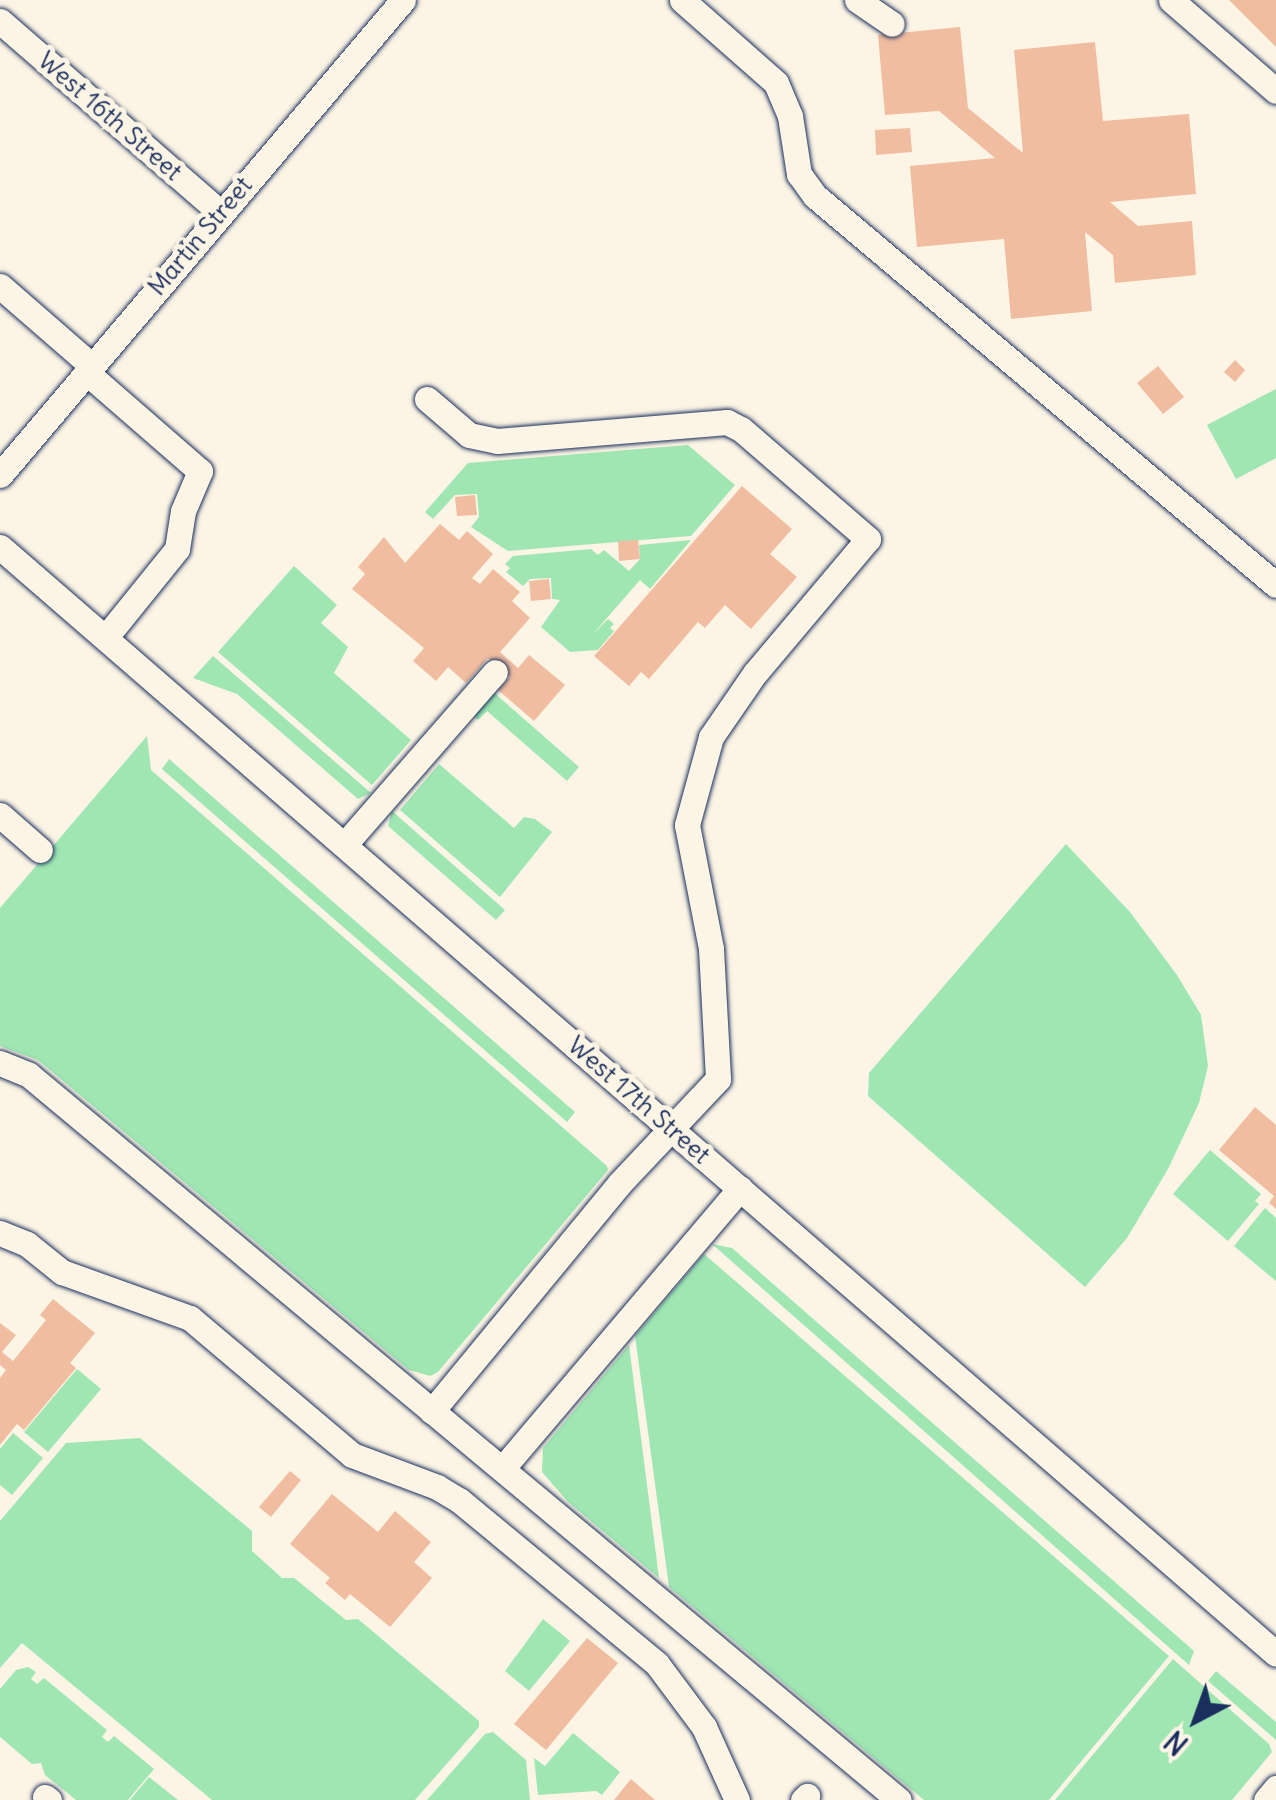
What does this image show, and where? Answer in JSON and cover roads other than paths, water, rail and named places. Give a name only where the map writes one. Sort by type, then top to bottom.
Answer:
[{"type":"street","name":"Martin Street","points":[[0,475],[403,0]]},
{"type":"street","points":[[682,0],[776,83],[790,116],[799,174],[814,196],[1276,585]]},
{"type":"street","points":[[857,0],[892,24]]},
{"type":"street","points":[[1171,0],[1276,90]]},
{"type":"street","name":"West 16th Street","points":[[0,21],[220,212]]},
{"type":"street","points":[[0,286],[200,471],[183,511],[178,550],[106,638]]},
{"type":"street","points":[[427,399],[469,434],[497,441],[727,422],[868,540],[755,673],[711,737],[687,825],[711,949],[718,1079],[432,1411]]},
{"type":"street","name":"West 17th Street","points":[[0,547],[1276,1654]]},
{"type":"street","points":[[344,844],[495,672]]},
{"type":"street","points":[[0,814],[40,850]]},
{"type":"street","points":[[0,1063],[29,1075],[900,1800]]},
{"type":"street","points":[[502,1470],[740,1188]]},
{"type":"street","points":[[0,1234],[27,1244],[62,1272],[190,1318],[352,1456],[437,1487],[459,1500],[657,1664],[704,1727],[737,1800]]},
{"type":"street","points":[[1266,1800],[1276,1788]]}]
